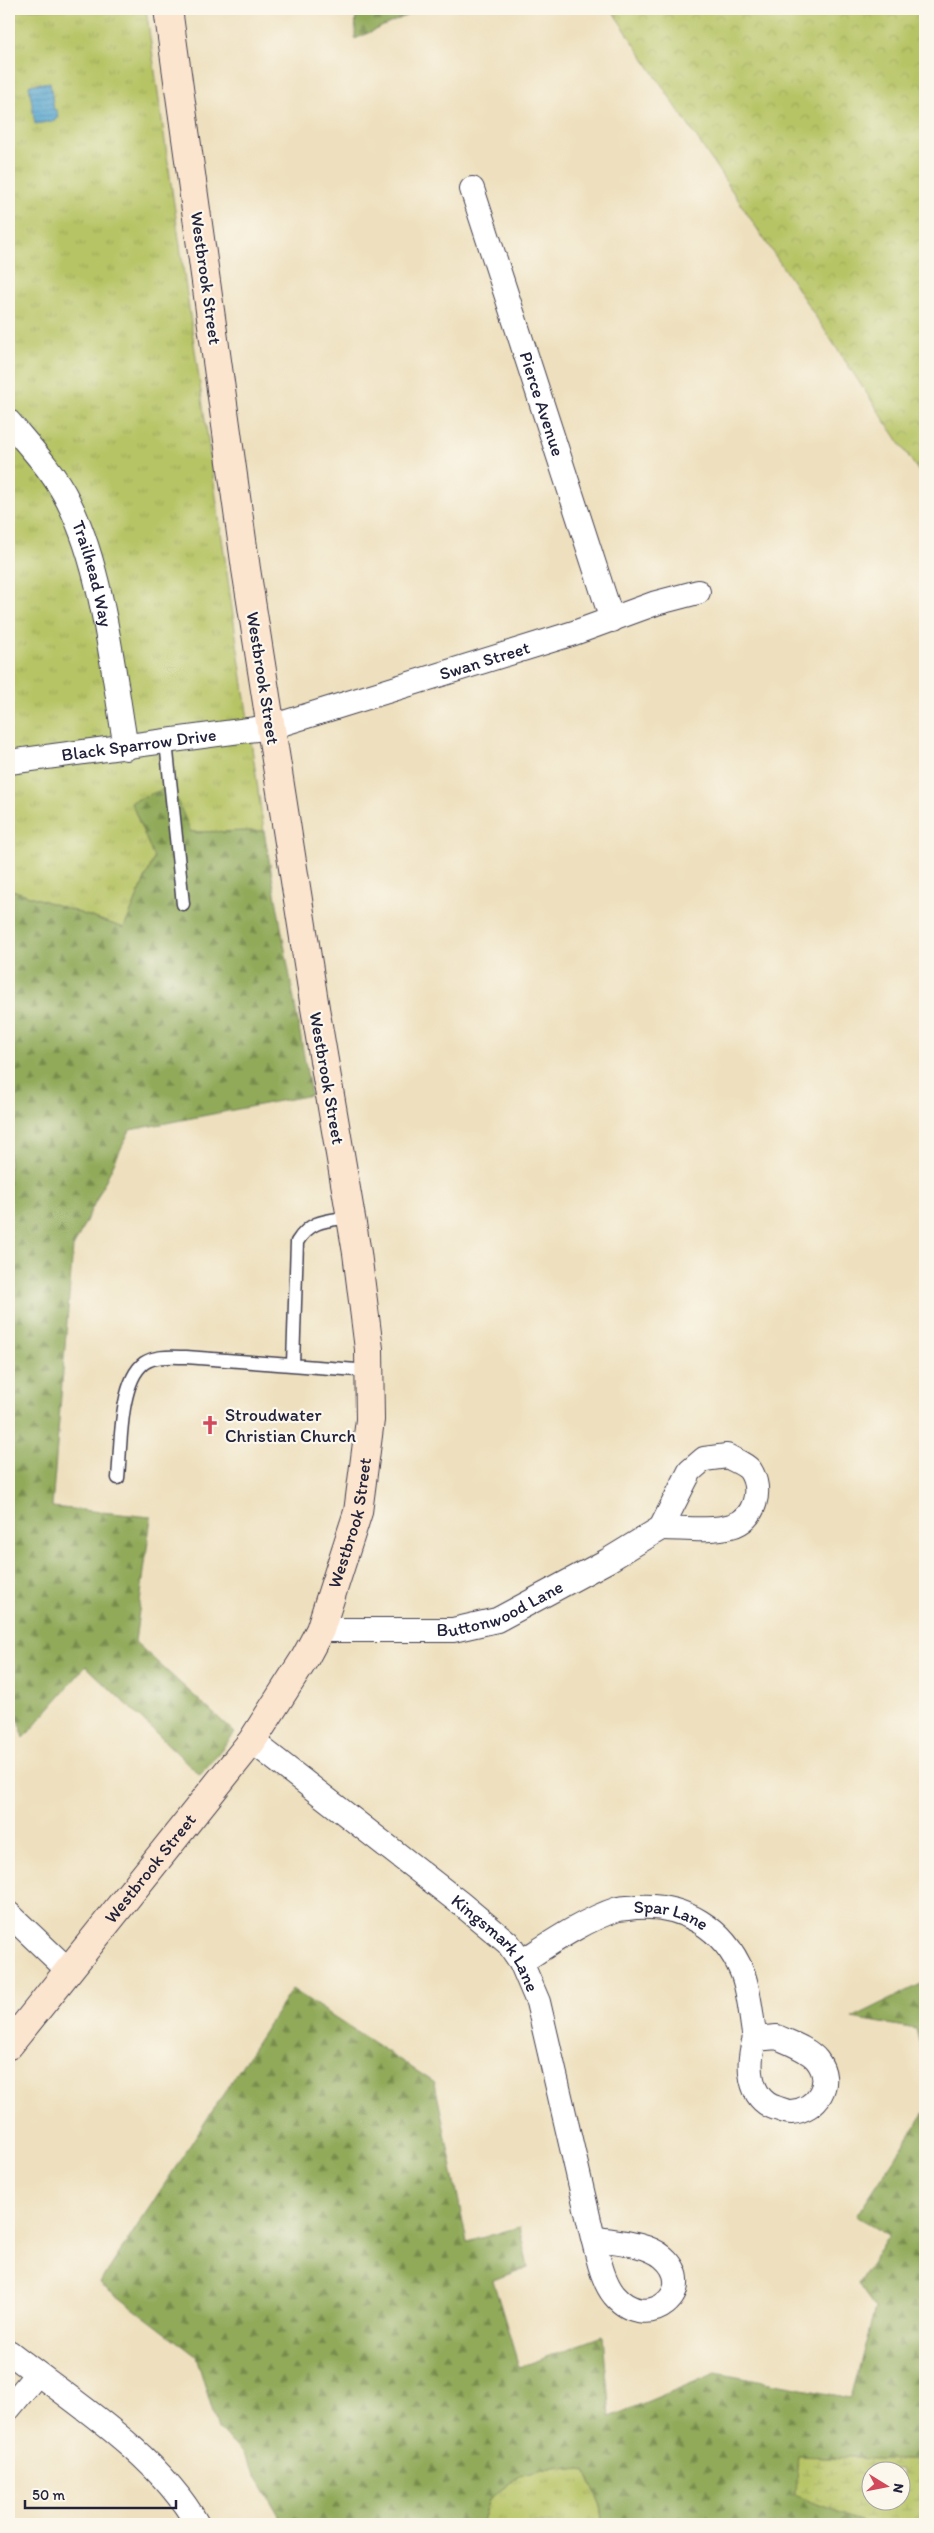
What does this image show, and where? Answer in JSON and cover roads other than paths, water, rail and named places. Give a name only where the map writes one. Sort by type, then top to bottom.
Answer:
[{"type":"main road","name":"Westbrook Street","points":[[9,2045],[252,1741],[286,1690],[320,1630],[358,1512],[370,1420],[370,1371],[364,1306],[246,569],[168,9]]},
{"type":"street","name":"Pierce Avenue","points":[[472,189],[612,620]]},
{"type":"street","name":"Trailhead Way","points":[[9,422],[38,456],[68,500],[88,553],[107,635],[126,748]]},
{"type":"street","name":"Swan Street","points":[[271,727],[612,620],[656,603],[698,592]]},
{"type":"street","name":"Black Sparrow Drive","points":[[9,762],[126,748],[271,727]]},
{"type":"street","name":"Buttonwood Lane","points":[[320,1630],[453,1630],[497,1620],[607,1561],[661,1528]]},
{"type":"street","name":"Kingsmark Lane","points":[[252,1741],[460,1903],[508,1943],[522,1962],[538,2002],[594,2238]]},
{"type":"street","name":"Spar Lane","points":[[522,1962],[590,1921],[619,1909],[648,1906],[671,1909],[696,1918],[713,1931],[728,1947],[742,1972],[755,2039]]},
{"type":"street","points":[[9,1914],[69,1971]]},
{"type":"street","points":[[9,2352],[136,2452],[166,2483],[197,2524]]},
{"type":"street","points":[[9,2408],[38,2374]]},
{"type":"lane","points":[[166,742],[183,904]]},
{"type":"lane","points":[[293,1364],[298,1242],[305,1230],[317,1222],[351,1217]]},
{"type":"lane","points":[[118,1478],[127,1387],[145,1363],[161,1357],[186,1357],[370,1371]]},
{"type":"water","points":[[50,82],[54,110],[57,110],[58,118],[55,121],[35,124],[29,85]]},
{"type":"place","name":"Stroudwater Christian Church","points":[[210,1425]]}]
